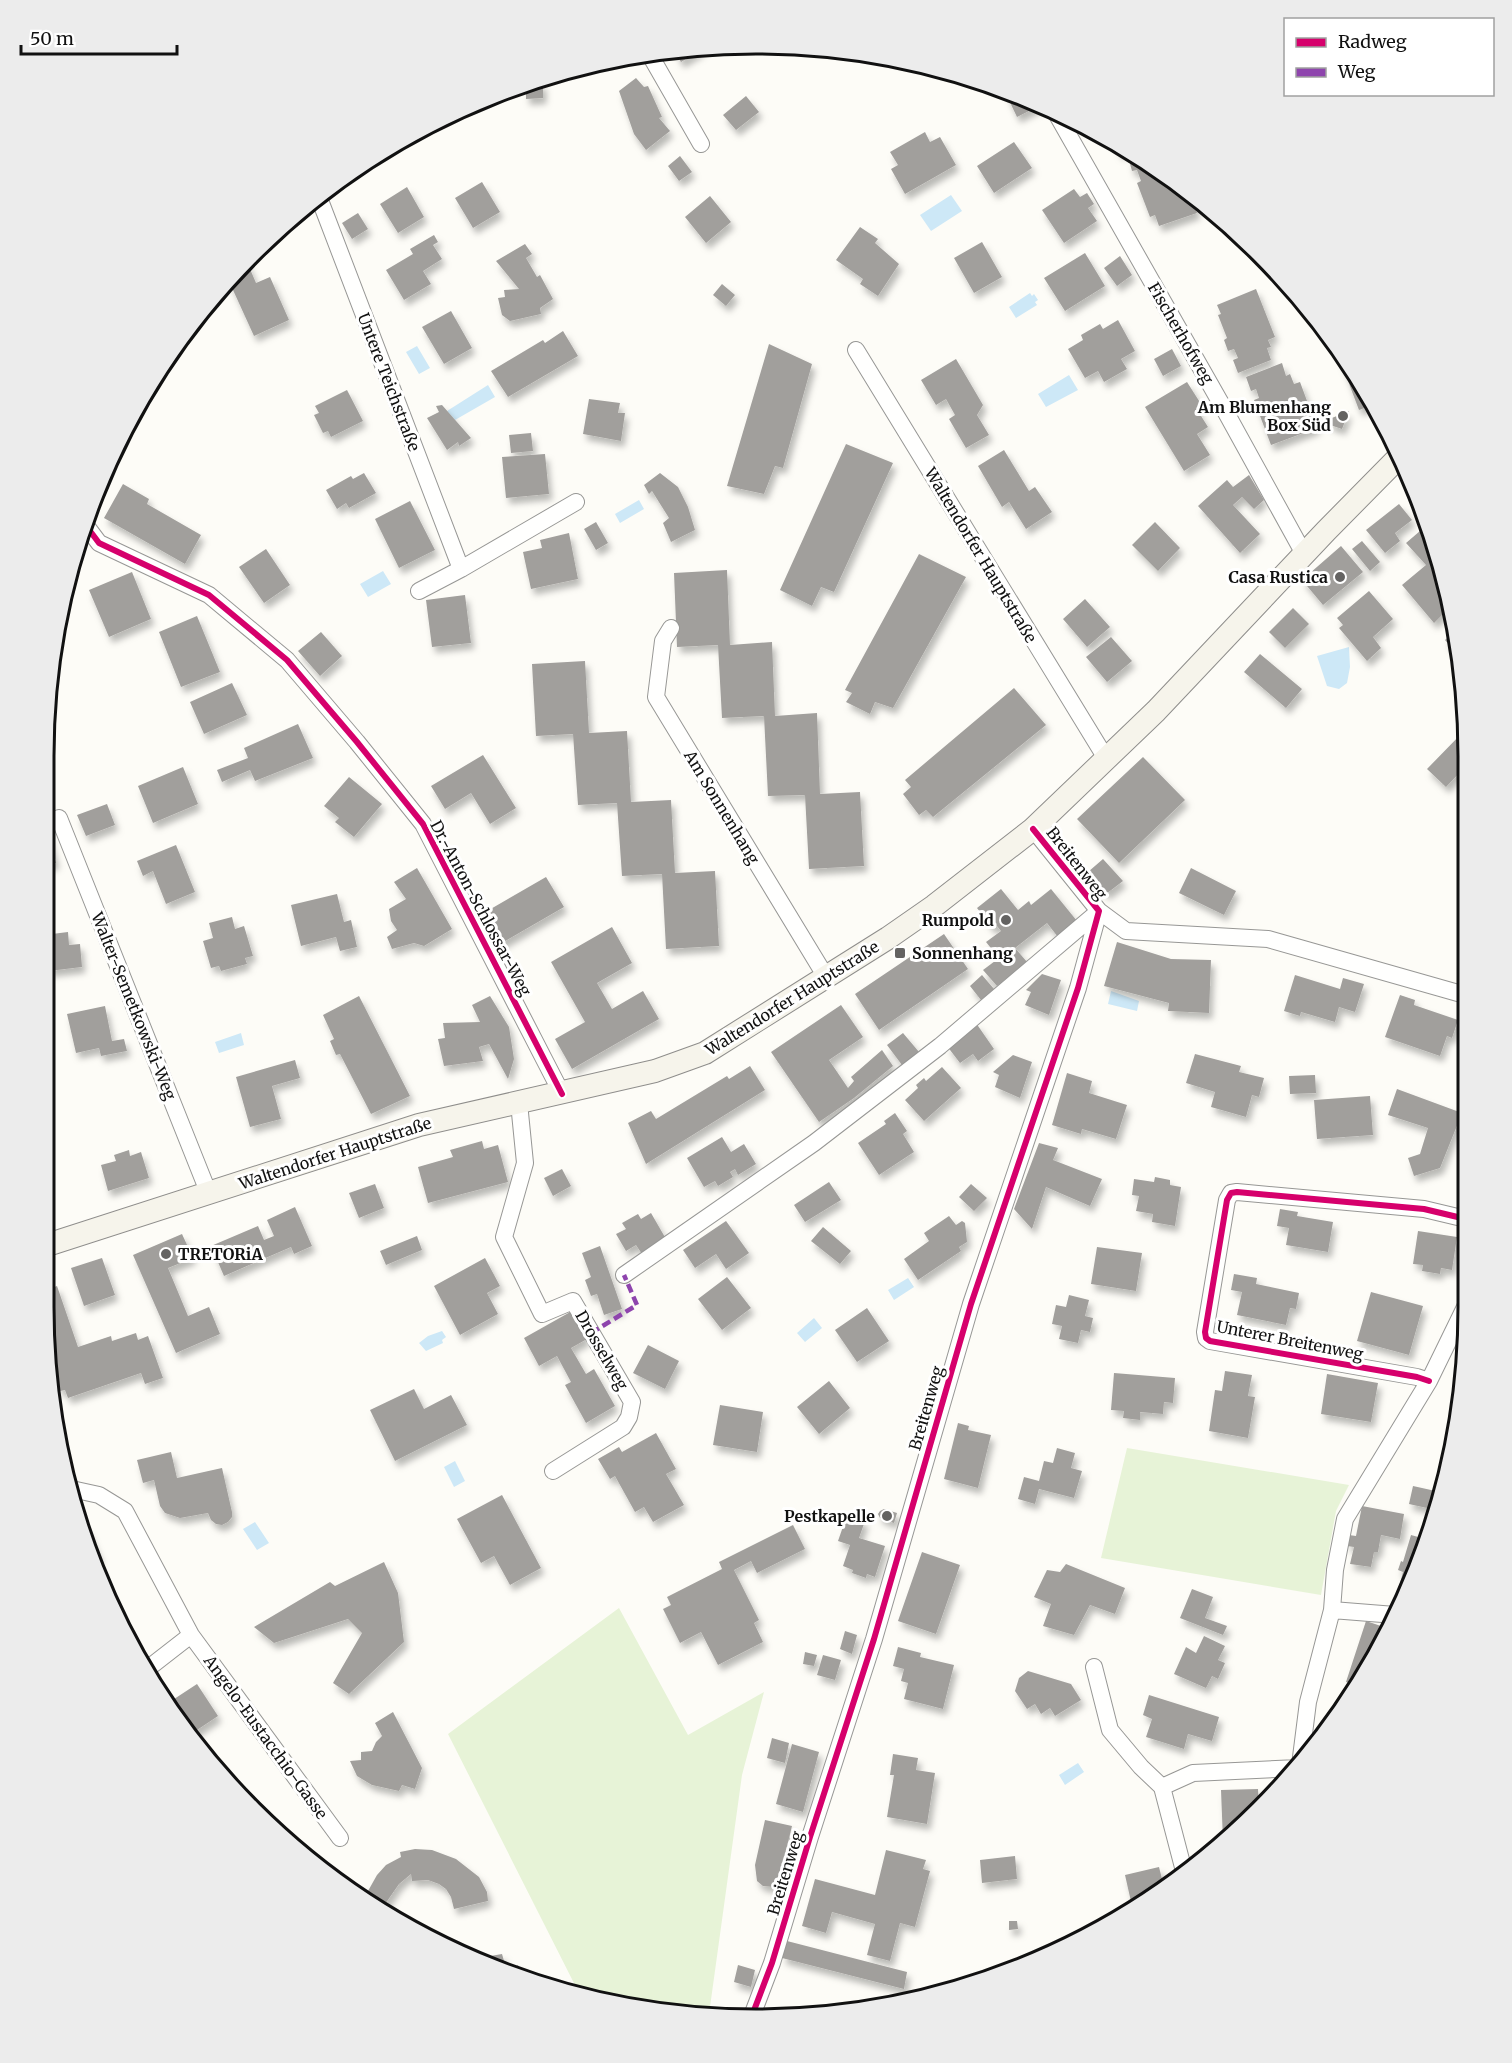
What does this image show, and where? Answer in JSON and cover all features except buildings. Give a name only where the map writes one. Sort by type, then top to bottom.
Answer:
[{"type":"main road","name":"Waltendorfer Hauptstraße","points":[[54,1243],[419,1125],[655,1071],[705,1053],[888,939],[1033,829],[1164,703],[1394,462]]},
{"type":"street","points":[[654,62],[701,144]]},
{"type":"street","name":"Fischerhofweg","points":[[1062,124],[1304,554]]},
{"type":"street","name":"Untere Teichstraße","points":[[322,205],[461,569]]},
{"type":"street","name":"Waltendorfer Hauptstraße","points":[[856,350],[1107,760]]},
{"type":"street","points":[[419,591],[576,502]]},
{"type":"street","name":"Dr.-Anton-Schlossar-Weg","points":[[91,532],[99,543],[209,595],[287,660],[357,742],[423,824],[562,1094]]},
{"type":"street","name":"Am Sonnenhang","points":[[671,628],[663,641],[656,697],[826,977]]},
{"type":"street","name":"Walter-Semetkowski-Weg","points":[[59,818],[209,1194]]},
{"type":"street","name":"Breitenweg","points":[[1033,829],[1099,910]]},
{"type":"street","points":[[1099,910],[1126,931],[1268,939],[1458,993]]},
{"type":"street","name":"Breitenweg","points":[[624,1275],[814,1143],[940,1046],[1099,910]]},
{"type":"street","name":"Breitenweg","points":[[755,2009],[772,1963],[873,1639],[971,1304],[1078,988],[1099,910]]},
{"type":"street","name":"Drosselweg","points":[[519,1103],[525,1163],[504,1237],[542,1314],[573,1300],[632,1402],[629,1417],[622,1427],[553,1471]]},
{"type":"street","name":"Unterer Breitenweg","points":[[1429,1381],[1210,1341],[1206,1338],[1204,1332],[1227,1200],[1231,1193],[1237,1192],[1424,1209],[1458,1217]]},
{"type":"street","points":[[1311,1737],[1308,1702],[1332,1610],[1335,1570],[1346,1519],[1429,1381],[1457,1323]]},
{"type":"street","name":"Angelo-Eustacchio-Gasse","points":[[78,1491],[99,1495],[125,1511],[191,1635],[340,1838]]},
{"type":"street","points":[[1332,1610],[1387,1614]]},
{"type":"street","points":[[152,1665],[191,1635]]},
{"type":"street","points":[[1094,1667],[1110,1730],[1141,1767],[1162,1787],[1182,1865]]},
{"type":"street","points":[[1162,1787],[1193,1773],[1287,1767]]},
{"type":"green space","points":[[1127,1448],[1349,1485],[1336,1511],[1321,1595],[1101,1558]]},
{"type":"green space","points":[[619,1608],[688,1735],[764,1692],[742,1775],[710,2007],[619,1996],[575,1985],[448,1734]]},
{"type":"water","points":[[951,195],[962,211],[931,231],[920,215]]},
{"type":"water","points":[[1030,293],[1032,296],[1034,294],[1038,300],[1035,302],[1037,305],[1016,318],[1009,307]]},
{"type":"water","points":[[417,346],[430,368],[419,374],[406,352]]},
{"type":"water","points":[[1069,375],[1078,390],[1046,407],[1038,394]]},
{"type":"water","points":[[488,385],[495,397],[455,420],[447,411]]},
{"type":"water","points":[[639,500],[644,509],[620,523],[615,514]]},
{"type":"water","points":[[383,571],[391,584],[368,597],[360,584]]},
{"type":"water","points":[[1349,647],[1350,667],[1347,683],[1339,689],[1327,686],[1317,656]]},
{"type":"water","points":[[1111,991],[1139,1001],[1137,1011],[1108,1004]]},
{"type":"water","points":[[241,1033],[244,1045],[219,1053],[215,1042]]},
{"type":"water","points":[[908,1278],[914,1287],[894,1300],[888,1290]]},
{"type":"water","points":[[814,1318],[822,1328],[805,1342],[797,1333]]},
{"type":"water","points":[[442,1331],[446,1337],[442,1340],[443,1343],[426,1351],[419,1343],[428,1336]]},
{"type":"water","points":[[455,1461],[465,1481],[454,1487],[444,1467]]},
{"type":"water","points":[[255,1522],[269,1543],[257,1550],[243,1529]]},
{"type":"water","points":[[1078,1763],[1084,1772],[1065,1785],[1059,1775]]},
{"type":"marked path","points":[[591,1333],[637,1305],[624,1275]]},
{"type":"cycle path","points":[[91,532],[99,543],[209,595],[287,660],[357,742],[423,824],[562,1094]]},
{"type":"cycle path","points":[[755,2009],[772,1963],[874,1639],[971,1304],[1078,988],[1099,911],[1033,829]]},
{"type":"cycle path","points":[[1429,1381],[1210,1341],[1206,1338],[1205,1332],[1227,1200],[1231,1193],[1237,1192],[1424,1209],[1458,1217]]},
{"type":"place","name":"Am Blumenhang Box Süd","points":[[1343,416]]},
{"type":"place","name":"Casa Rustica","points":[[1340,577]]},
{"type":"place","name":"Rumpold","points":[[1006,920]]},
{"type":"place","name":"Sonnenhang","points":[[900,953]]},
{"type":"place","name":"TRETORiA","points":[[166,1254]]},
{"type":"place","name":"Pestkapelle","points":[[887,1516]]}]
